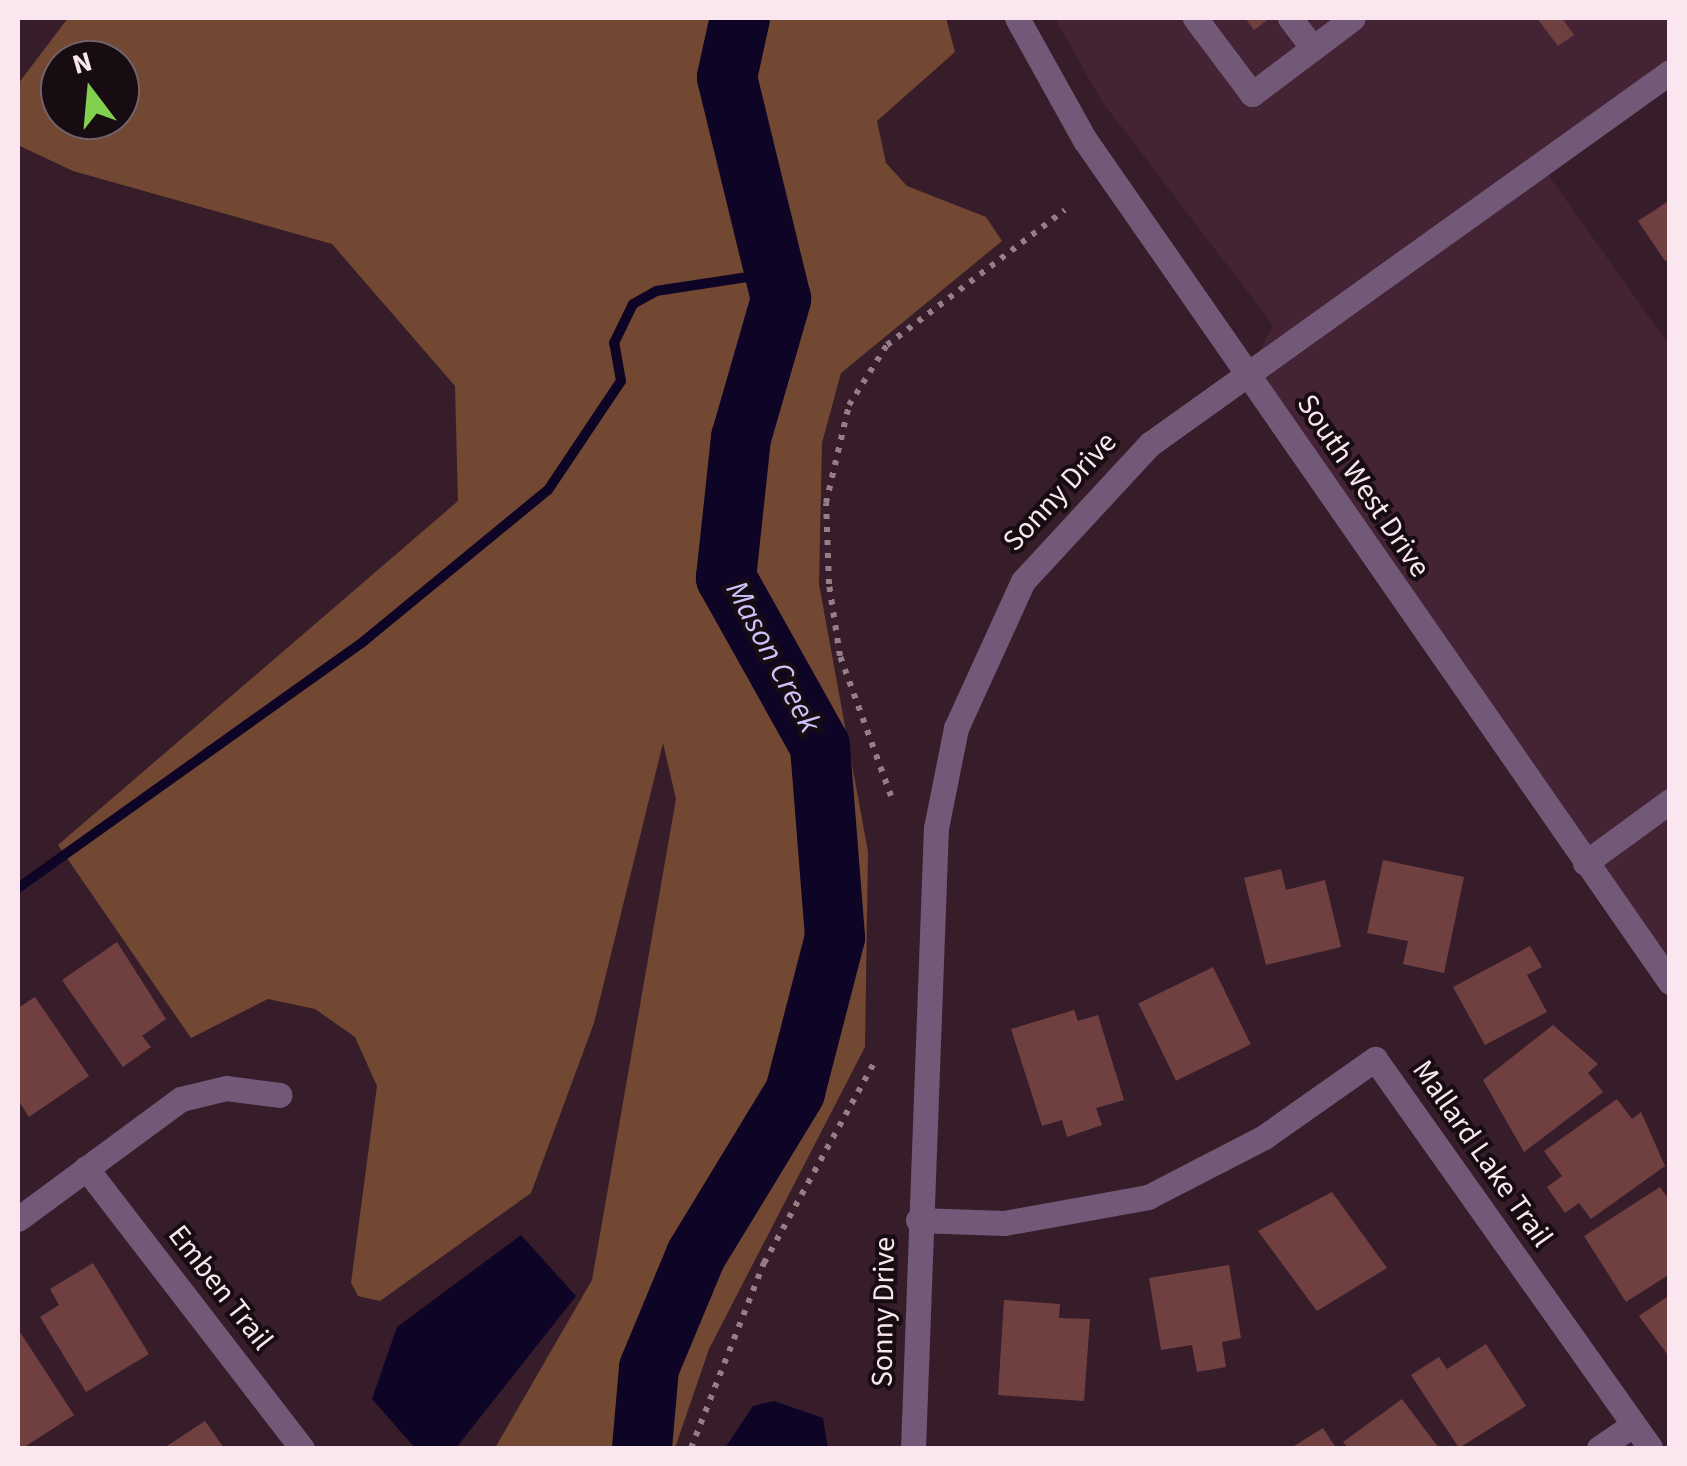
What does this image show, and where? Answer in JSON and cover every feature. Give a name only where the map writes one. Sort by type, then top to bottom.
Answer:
[{"type":"street","name":"South West Drive","points":[[1017,18],[1085,140],[1670,982]]},
{"type":"street","points":[[1195,18],[1252,94],[1353,18]]},
{"type":"street","points":[[1290,18],[1313,48]]},
{"type":"street","name":"Sonny Drive","points":[[913,1448],[918,1220],[936,828],[985,652],[1023,581],[1072,519],[1150,444],[1670,72]]},
{"type":"street","points":[[1585,863],[1670,801]]},
{"type":"street","name":"Mallard Lake Trail","points":[[918,1220],[1039,1220],[1148,1197],[1264,1137],[1375,1059],[1650,1448]]},
{"type":"street","points":[[18,1219],[181,1099],[226,1088],[280,1095]]},
{"type":"street","name":"Emben Trail","points":[[86,1168],[302,1448]]},
{"type":"street","points":[[1599,1448],[1633,1424]]},
{"type":"path","points":[[892,796],[840,656],[828,584],[826,503],[849,405],[887,344],[1065,210]]},
{"type":"path","points":[[691,1448],[757,1278],[876,1059]]},
{"type":"shaded area","points":[[68,18],[946,18],[955,52],[877,121],[886,163],[907,186],[986,217],[1002,241],[841,373],[822,443],[819,584],[868,852],[865,1047],[709,1349],[675,1448],[495,1448],[592,1280],[676,799],[663,743],[594,1023],[531,1193],[380,1301],[358,1296],[351,1283],[377,1086],[355,1037],[315,1009],[268,999],[191,1038],[58,845],[458,501],[455,386],[332,244],[73,171],[18,145],[18,84],[40,55],[40,140],[140,140],[140,40],[51,40]]},
{"type":"shaded area","points":[[1055,18],[1669,18],[1669,65],[1541,165],[1669,345],[1669,976],[1248,374],[1273,325],[1101,100]]},
{"type":"shaded area","points":[[521,1235],[576,1296],[456,1448],[415,1448],[372,1399],[397,1327]]},
{"type":"shaded area","points":[[774,1401],[823,1418],[828,1448],[725,1448],[753,1406]]},
{"type":"building","points":[[1245,18],[1270,18],[1254,30]]},
{"type":"building","points":[[1537,18],[1562,18],[1574,35],[1558,46]]},
{"type":"building","points":[[1670,200],[1670,258],[1665,261],[1638,221]]},
{"type":"building","points":[[1383,860],[1464,877],[1444,973],[1403,964],[1408,941],[1367,933]]},
{"type":"building","points":[[1281,869],[1286,890],[1325,880],[1341,947],[1266,965],[1244,878]]},
{"type":"building","points":[[117,942],[166,1019],[142,1036],[151,1047],[123,1067],[62,980]]},
{"type":"building","points":[[1530,946],[1542,967],[1527,975],[1547,1012],[1485,1045],[1453,987]]},
{"type":"building","points":[[1213,967],[1251,1044],[1176,1081],[1138,1003]]},
{"type":"building","points":[[35,997],[89,1076],[29,1117],[18,1100],[18,1008]]},
{"type":"building","points":[[1074,1010],[1078,1021],[1098,1015],[1124,1100],[1096,1108],[1102,1125],[1067,1137],[1062,1120],[1042,1126],[1011,1029]]},
{"type":"building","points":[[1553,1025],[1598,1064],[1588,1073],[1603,1092],[1524,1152],[1483,1080]]},
{"type":"building","points":[[1617,1099],[1632,1119],[1641,1112],[1665,1166],[1591,1219],[1579,1203],[1565,1213],[1547,1187],[1562,1176],[1544,1151]]},
{"type":"building","points":[[1660,1187],[1670,1201],[1670,1274],[1626,1302],[1584,1236]]},
{"type":"building","points":[[1332,1192],[1387,1268],[1317,1311],[1258,1231]]},
{"type":"building","points":[[93,1263],[149,1354],[86,1392],[40,1317],[59,1305],[50,1289]]},
{"type":"building","points":[[1229,1265],[1241,1338],[1222,1342],[1226,1367],[1197,1372],[1192,1345],[1161,1350],[1149,1278]]},
{"type":"building","points":[[1670,1295],[1670,1358],[1639,1316]]},
{"type":"building","points":[[1004,1300],[1060,1304],[1059,1318],[1090,1319],[1084,1401],[998,1395]]},
{"type":"building","points":[[18,1329],[74,1415],[23,1448],[18,1448]]},
{"type":"building","points":[[1486,1344],[1526,1406],[1459,1448],[1411,1375],[1439,1357],[1447,1369]]},
{"type":"building","points":[[1402,1399],[1439,1448],[1348,1448],[1343,1442]]},
{"type":"building","points":[[205,1421],[224,1448],[164,1448]]},
{"type":"building","points":[[1323,1428],[1336,1448],[1291,1448]]},
{"type":"waterway","name":"Mason Creek","points":[[642,1448],[649,1368],[696,1255],[795,1092],[835,937],[820,746],[726,578],[741,438],[781,299],[727,77],[740,18]]},
{"type":"waterway","points":[[18,888],[364,641],[548,490],[621,381],[614,343],[633,304],[656,291],[774,273]]}]
